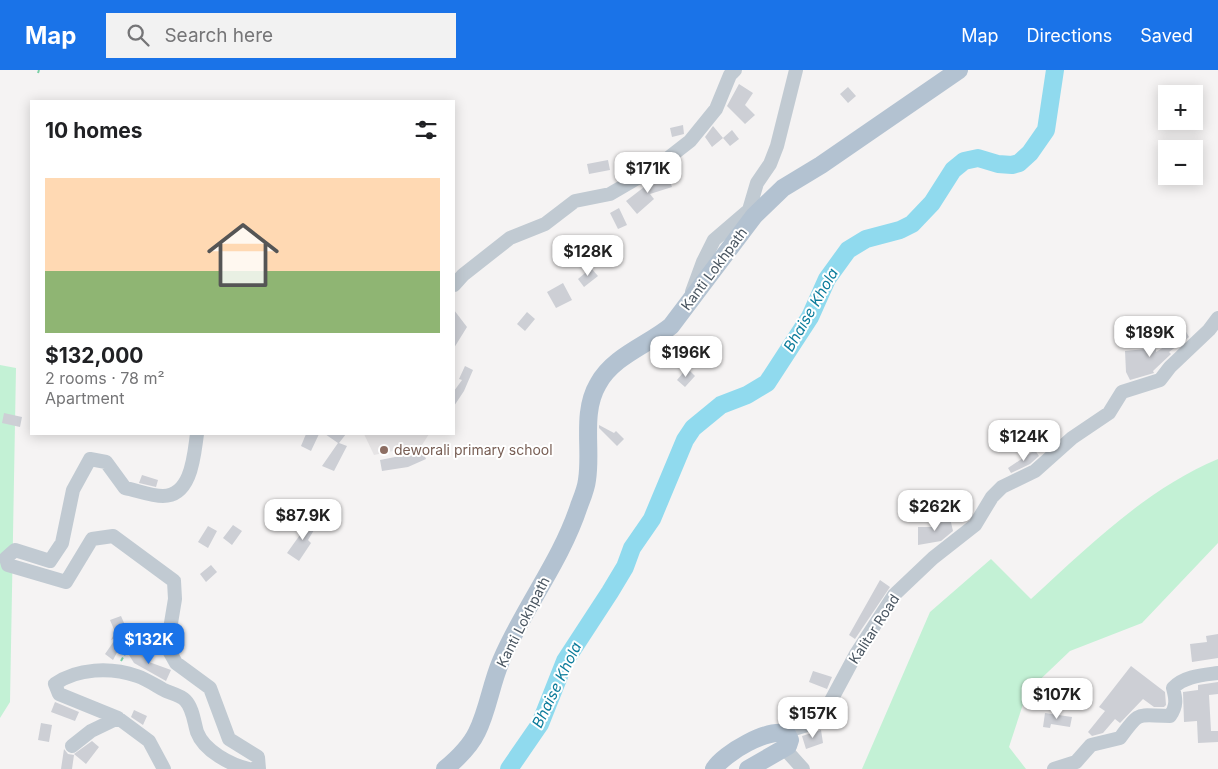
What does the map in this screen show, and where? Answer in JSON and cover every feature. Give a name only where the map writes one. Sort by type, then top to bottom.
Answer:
[{"type":"main road","name":"Kanti Lokhpath","points":[[445,769],[457,759],[477,732],[502,660],[560,552],[576,517],[587,481],[589,414],[591,399],[597,384],[607,371],[626,356],[655,339],[671,326],[754,216],[783,188],[821,165],[959,70]]},
{"type":"main road","points":[[714,769],[718,763],[743,746],[770,733],[784,741],[748,769]]},
{"type":"street","points":[[455,283],[463,274],[510,238],[545,224],[575,200],[610,194],[658,166],[690,141],[716,109],[730,75],[735,70]]},
{"type":"street","points":[[689,300],[703,262],[714,240],[750,210],[757,183],[770,164],[777,146],[796,70]]},
{"type":"street","name":"Kalitar Road","points":[[784,741],[820,721],[856,654],[894,595],[933,558],[976,525],[992,496],[1002,488],[1035,471],[1072,438],[1109,413],[1122,392],[1160,380],[1170,367],[1209,330],[1218,318]]},
{"type":"street","points":[[196,435],[192,471],[179,489],[164,496],[124,488],[106,462],[90,460],[73,490],[62,543],[50,561],[15,550],[6,558],[8,566],[66,582],[92,539],[113,536],[174,581],[175,599],[167,647],[176,663],[210,688],[229,739],[258,757],[259,769]]},
{"type":"street","points":[[164,769],[149,741],[118,718],[59,694],[55,684],[62,679],[88,671],[115,670],[138,676],[185,700],[194,715],[198,734],[211,750],[236,766],[249,769]]},
{"type":"street","points":[[1054,769],[1076,762],[1091,745],[1120,738],[1134,718],[1146,713],[1170,716],[1175,708],[1176,699],[1173,688],[1179,682],[1198,675],[1218,673]]},
{"type":"street","points":[[72,746],[92,732],[118,718]]},
{"type":"street","points":[[784,741],[803,769]]},
{"type":"shaded area","name":"deworali primary school","points":[[364,435],[428,435],[422,445],[374,455]]},
{"type":"green space","points":[[0,365],[16,368],[10,702],[0,718]]},
{"type":"green space","points":[[1218,459],[1218,543],[1142,623],[1070,651],[1027,692],[1009,747],[1026,769],[862,769],[930,612],[991,559],[1031,599],[1096,540],[1142,503],[1166,486]]},
{"type":"building","points":[[739,84],[753,93],[745,105],[755,115],[745,124],[727,106]]},
{"type":"building","points":[[848,87],[856,96],[848,103],[840,94]]},
{"type":"building","points":[[683,125],[684,134],[672,137],[670,128]]},
{"type":"building","points":[[713,126],[723,138],[712,147],[705,137]]},
{"type":"building","points":[[732,130],[739,139],[730,146],[723,138]]},
{"type":"building","points":[[608,160],[610,170],[589,174],[587,164]]},
{"type":"building","points":[[668,176],[672,187],[650,194],[654,199],[637,214],[626,201],[648,184]]},
{"type":"building","points":[[619,208],[627,225],[618,229],[610,213]]},
{"type":"building","points":[[609,246],[616,254],[604,264],[598,256]]},
{"type":"building","points":[[591,268],[598,276],[584,287],[578,279]]},
{"type":"building","points":[[563,283],[572,300],[556,308],[547,292]]},
{"type":"building","points":[[455,311],[467,327],[455,346]]},
{"type":"building","points":[[527,312],[535,319],[525,331],[517,324]]},
{"type":"building","points":[[1185,330],[1189,337],[1169,352],[1171,354],[1153,371],[1154,373],[1130,380],[1126,372],[1125,351],[1156,348],[1156,352],[1175,340],[1173,336]]},
{"type":"building","points":[[465,366],[473,370],[464,391],[455,404],[455,390],[462,380],[459,379]]},
{"type":"building","points":[[687,368],[695,376],[685,387],[677,380]]},
{"type":"building","points":[[4,413],[22,417],[20,427],[2,423]]},
{"type":"building","points":[[599,425],[614,433],[616,431],[624,439],[617,446],[599,428]]},
{"type":"building","points":[[306,435],[319,435],[311,451],[301,446]]},
{"type":"building","points":[[326,435],[345,435],[339,443],[347,446],[334,471],[322,466],[338,443]]},
{"type":"building","points":[[420,446],[426,459],[408,467],[382,471],[380,460],[400,456],[400,454]]},
{"type":"building","points":[[1035,450],[1039,456],[1030,464],[1011,473],[1008,468]]},
{"type":"building","points":[[142,475],[158,480],[156,487],[139,483]]},
{"type":"building","points":[[328,499],[333,519],[319,522],[315,502]]},
{"type":"building","points":[[950,518],[953,531],[941,541],[918,545],[918,527],[937,527],[935,520]]},
{"type":"building","points":[[308,519],[317,525],[308,540],[311,543],[299,561],[287,553],[302,532],[300,531]]},
{"type":"building","points":[[233,525],[242,531],[232,545],[223,538]]},
{"type":"building","points":[[208,526],[217,531],[208,548],[198,542]]},
{"type":"building","points":[[211,565],[217,572],[206,582],[200,574]]},
{"type":"building","points":[[880,580],[890,587],[855,639],[849,635]]},
{"type":"building","points":[[121,616],[128,632],[111,640],[115,632],[110,620]]},
{"type":"building","points":[[1218,634],[1218,658],[1192,662],[1190,644],[1207,642],[1206,636]]},
{"type":"building","points":[[114,641],[121,645],[113,660],[105,654]]},
{"type":"building","points":[[140,648],[149,662],[171,670],[166,681],[134,663],[129,655]]},
{"type":"building","points":[[1131,666],[1165,692],[1166,705],[1164,707],[1154,707],[1143,699],[1120,723],[1115,719],[1103,733],[1092,736],[1088,732],[1105,711],[1099,707]]},
{"type":"building","points":[[813,671],[832,677],[827,689],[809,682]]},
{"type":"building","points":[[1218,682],[1218,694],[1209,695],[1211,731],[1218,731],[1218,742],[1198,743],[1197,721],[1184,722],[1183,692],[1198,690],[1198,685]]},
{"type":"building","points":[[55,702],[79,712],[75,721],[51,712]]},
{"type":"building","points":[[134,710],[147,716],[143,725],[131,717]]},
{"type":"building","points":[[1045,713],[1072,717],[1070,727],[1051,724],[1050,728],[1043,727]]},
{"type":"building","points":[[41,723],[52,725],[49,742],[38,740]]},
{"type":"building","points":[[821,730],[823,743],[806,749],[802,736]]},
{"type":"building","points":[[92,741],[99,747],[86,764],[74,754]]},
{"type":"building","points":[[64,749],[68,754],[74,755],[72,769],[61,769]]},
{"type":"waterway","name":"Bhaise Khola","points":[[509,769],[540,724],[565,661],[610,592],[625,567],[632,548],[652,519],[685,440],[693,428],[721,405],[747,395],[767,383],[810,317],[827,279],[848,250],[866,239],[900,230],[912,224],[932,203],[953,170],[964,161],[978,158],[998,164],[1012,165],[1019,163],[1030,153],[1046,130],[1055,70]]},
{"type":"place","name":"deworali primary school","points":[[384,450]]}]
